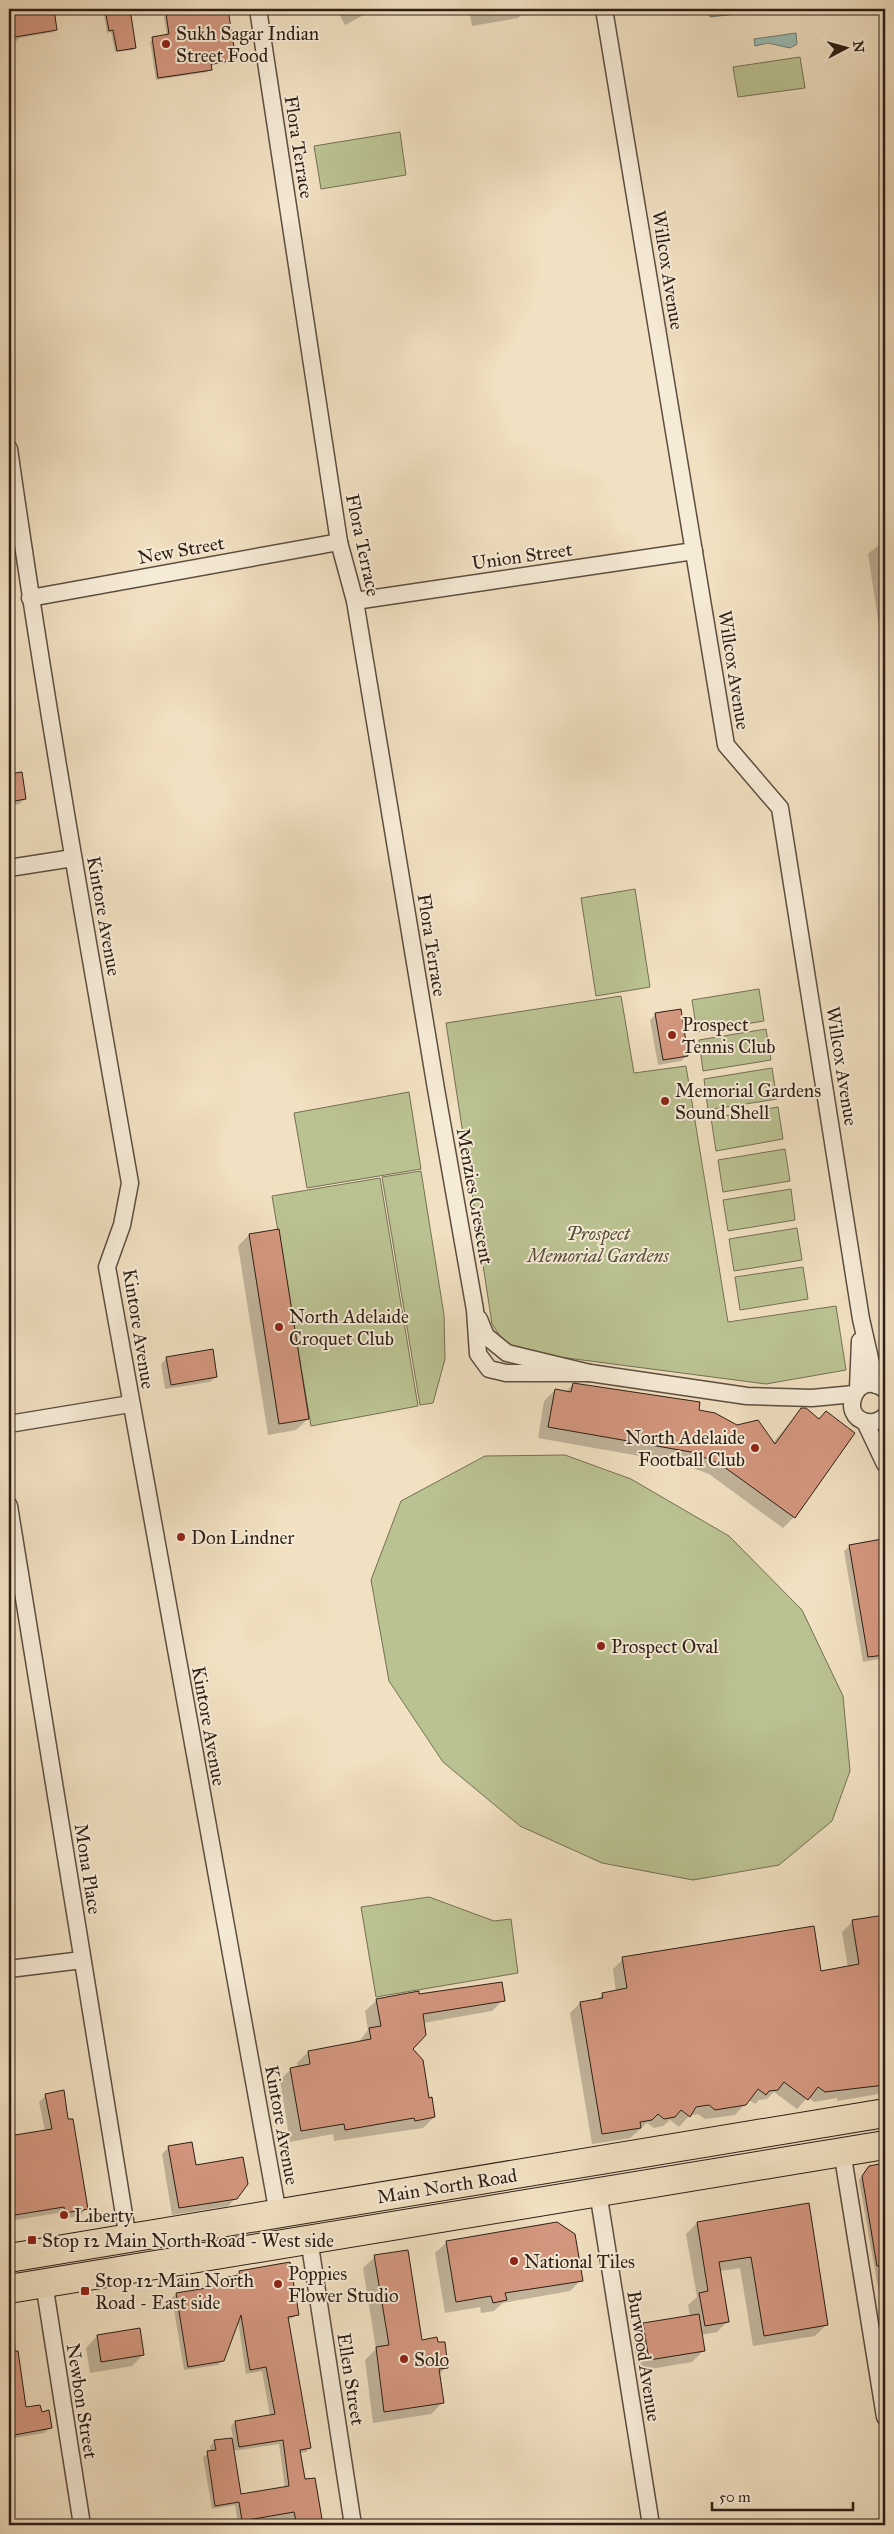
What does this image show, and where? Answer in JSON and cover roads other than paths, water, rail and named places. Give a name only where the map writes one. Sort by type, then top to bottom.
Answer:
[{"type":"highway","name":"Main North Road","points":[[9,2258],[885,2113]]},
{"type":"highway","name":"Main North Road","points":[[9,2289],[885,2145]]},
{"type":"highway","points":[[593,2162],[598,2192]]},
{"type":"highway","points":[[39,2253],[44,2283]]},
{"type":"street","name":"Flora Terrace","points":[[258,9],[339,542],[355,601],[436,1089]]},
{"type":"street","name":"Willcox Avenue","points":[[604,9],[726,744],[780,808],[861,1319],[881,1388]]},
{"type":"street","name":"Kintore Avenue","points":[[9,449],[30,598],[130,1183],[122,1225],[107,1267],[130,1404],[278,2214]]},
{"type":"street","name":"New Street","points":[[30,598],[339,542]]},
{"type":"street","name":"Union Street","points":[[355,601],[694,551]]},
{"type":"street","points":[[9,868],[73,858]]},
{"type":"street","name":"Menzies Crescent","points":[[436,1089],[475,1310],[478,1354],[489,1369],[506,1373],[590,1373]]},
{"type":"street","name":"Menzies Crescent","points":[[475,1310],[486,1336],[507,1353],[590,1373],[747,1396],[812,1398],[856,1391],[864,1385],[881,1388]]},
{"type":"street","name":"Willcox Avenue","points":[[860,1418],[852,1407],[856,1391],[861,1319]]},
{"type":"street","name":"Menzies Crescent","points":[[812,1398],[860,1418]]},
{"type":"street","points":[[9,1424],[130,1404]]},
{"type":"street","points":[[860,1418],[876,1422],[884,1417]]},
{"type":"street","points":[[884,1417],[885,1451]]},
{"type":"street","points":[[860,1418],[885,1464]]},
{"type":"street","name":"Mona Place","points":[[9,1506],[128,2239]]},
{"type":"street","points":[[9,1970],[82,1960]]},
{"type":"street","points":[[842,2152],[885,2417]]},
{"type":"street","name":"Burwood Avenue","points":[[598,2192],[651,2525]]},
{"type":"street","name":"Ellen Street","points":[[309,2239],[353,2525]]},
{"type":"street","name":"Newbon Street","points":[[44,2283],[82,2525]]},
{"type":"water","points":[[708,9],[735,9],[736,14],[710,17]]},
{"type":"water","points":[[796,33],[797,44],[790,48],[768,43],[755,46],[754,39]]},
{"type":"place","name":"Sukh Sagar Indian Street Food","points":[[166,44]]},
{"type":"place","name":"Prospect Tennis Club","points":[[672,1035]]},
{"type":"place","name":"Memorial Gardens Sound Shell","points":[[665,1101]]},
{"type":"place","name":"North Adelaide Croquet Club","points":[[279,1327]]},
{"type":"place","name":"North Adelaide Football Club","points":[[755,1448]]},
{"type":"place","name":"Don Lindner","points":[[181,1537]]},
{"type":"place","name":"Prospect Oval","points":[[601,1646]]},
{"type":"place","name":"Liberty","points":[[64,2215]]},
{"type":"place","name":"Stop 12 Main North Road - West side","points":[[32,2240]]},
{"type":"place","name":"National Tiles","points":[[514,2261]]},
{"type":"place","name":"Poppies Flower Studio","points":[[278,2284]]},
{"type":"place","name":"Stop 12 Main North Road - East side","points":[[85,2291]]},
{"type":"place","name":"Solo","points":[[404,2359]]},
{"type":"park label","name":"Prospect Memorial Gardens","points":[[598,1244]]}]
